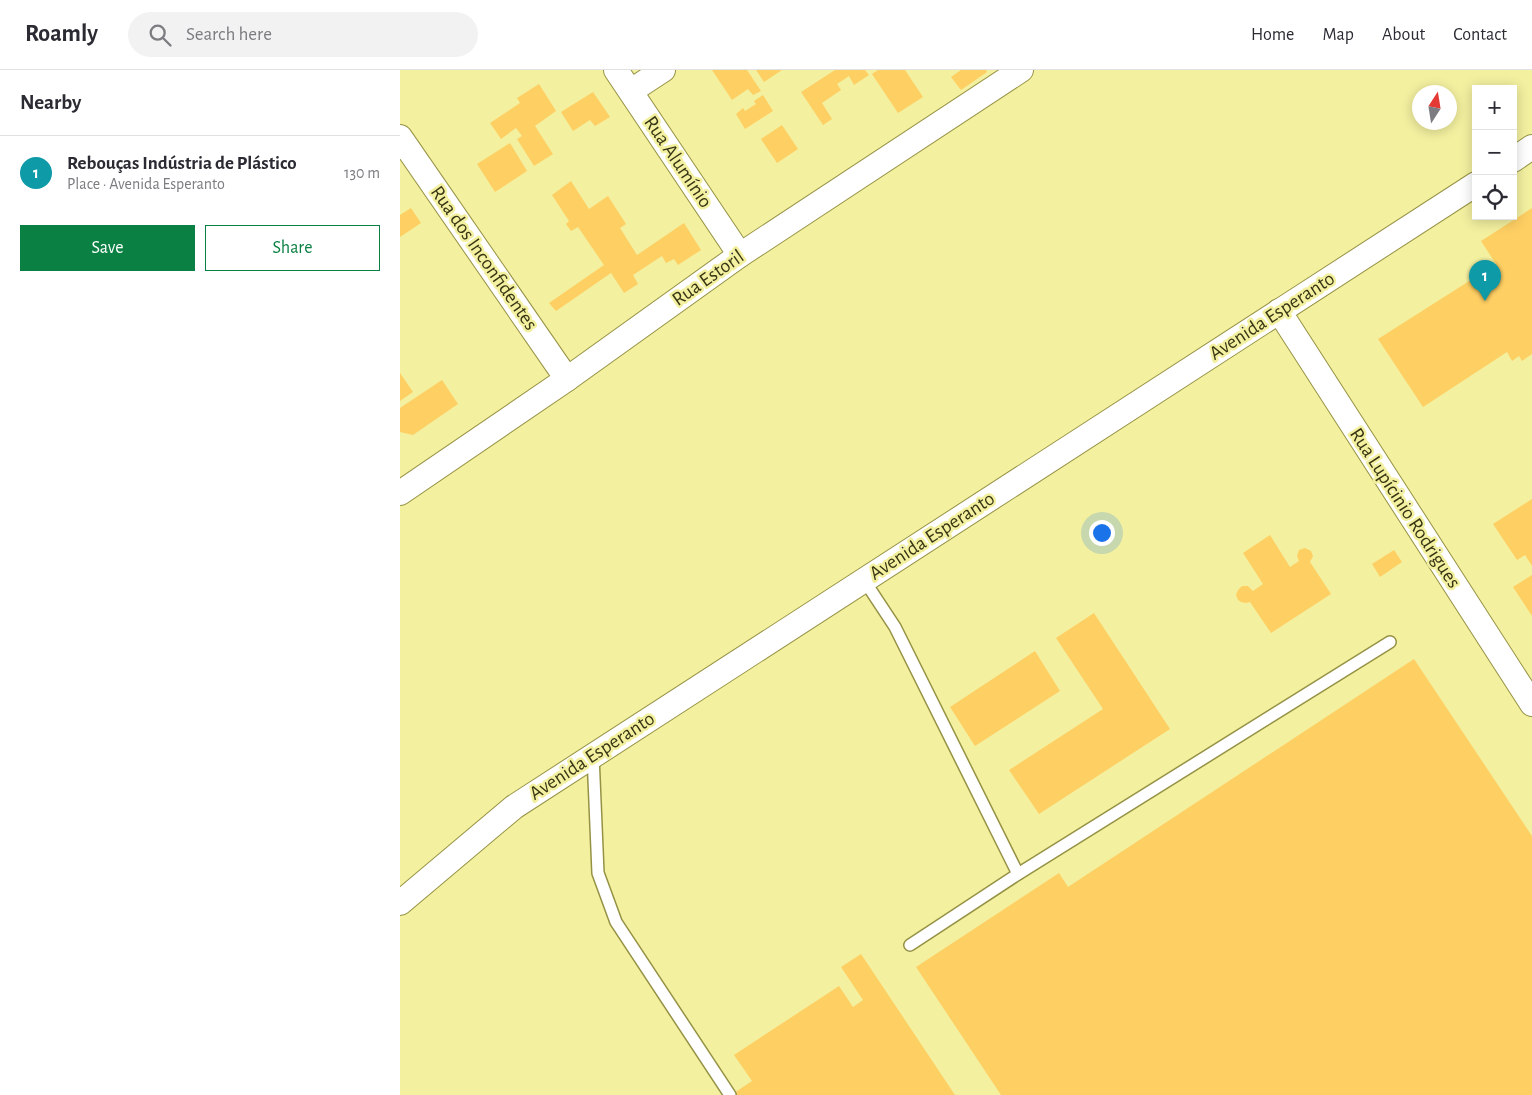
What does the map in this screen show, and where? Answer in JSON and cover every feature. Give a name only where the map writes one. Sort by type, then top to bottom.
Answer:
[{"type":"street","name":"Rua Alumínio","points":[[616,70],[740,255]]},
{"type":"street","points":[[631,91],[663,70]]},
{"type":"street","name":"Rua Estoril","points":[[400,493],[567,379],[740,255],[1021,70]]},
{"type":"street","name":"Rua dos Inconfidentes","points":[[400,137],[567,379]]},
{"type":"street","points":[[1517,157],[1532,147]]},
{"type":"street","name":"Avenida Esperanto","points":[[400,903],[514,807],[1472,187]]},
{"type":"street","name":"Rua Lupícinio Rodrigues","points":[[1279,311],[1532,704]]},
{"type":"lane","points":[[864,580],[895,626],[1018,874]]},
{"type":"lane","points":[[910,945],[1018,874],[1390,642]]},
{"type":"lane","points":[[593,755],[598,872],[616,922],[730,1095]]},
{"type":"building","points":[[712,70],[747,70],[761,91],[753,95],[748,89],[732,100]]},
{"type":"building","points":[[756,70],[782,70],[764,82]]},
{"type":"building","points":[[835,70],[865,70],[869,75],[854,85],[849,76],[837,84],[841,90],[822,103],[832,119],[823,125],[801,92]]},
{"type":"building","points":[[878,70],[905,70],[923,97],[898,113],[872,74]]},
{"type":"building","points":[[961,70],[986,70],[987,72],[961,90],[951,77]]},
{"type":"building","points":[[539,84],[556,111],[535,126],[553,154],[534,166],[517,139],[522,136],[516,128],[501,139],[490,123],[520,103],[517,98]]},
{"type":"building","points":[[593,92],[610,117],[595,126],[590,120],[573,131],[561,112]]},
{"type":"building","points":[[763,95],[773,111],[745,129],[736,114],[743,108],[745,111],[756,104],[754,101]]},
{"type":"building","points":[[782,125],[798,149],[777,163],[761,139]]},
{"type":"building","points":[[510,143],[527,171],[495,192],[477,164]]},
{"type":"building","points":[[571,181],[589,209],[608,196],[626,224],[620,228],[637,255],[684,223],[701,250],[678,265],[674,259],[666,263],[662,256],[633,275],[638,284],[624,293],[611,273],[556,311],[549,303],[604,265],[578,227],[571,231],[566,224],[569,221],[552,195]]},
{"type":"building","points":[[411,208],[421,223],[400,237],[400,215]]},
{"type":"building","points":[[1532,208],[1532,354],[1522,361],[1519,356],[1512,361],[1507,352],[1423,407],[1378,339],[1496,264],[1481,241],[1513,220],[1517,220],[1517,218]]},
{"type":"building","points":[[400,373],[413,392],[400,401]]},
{"type":"building","points":[[442,380],[458,404],[413,435],[400,432],[400,408]]},
{"type":"building","points":[[1532,499],[1532,566],[1525,555],[1517,560],[1493,524]]},
{"type":"building","points":[[1270,535],[1290,567],[1299,561],[1297,556],[1299,550],[1305,548],[1311,551],[1313,556],[1310,562],[1331,594],[1271,633],[1250,602],[1241,602],[1236,595],[1242,586],[1248,586],[1253,591],[1263,584],[1243,553]]},
{"type":"building","points":[[1394,550],[1402,562],[1380,577],[1372,564]]},
{"type":"building","points":[[1532,575],[1532,616],[1513,587]]},
{"type":"building","points":[[1094,613],[1170,729],[1039,814],[1009,770],[1103,709],[1056,638]]},
{"type":"building","points":[[1035,651],[1060,691],[975,746],[950,707]]},
{"type":"building","points":[[1414,659],[1532,836],[1532,1095],[1001,1095],[916,967],[1059,873],[1068,887]]},
{"type":"building","points":[[861,954],[955,1095],[735,1095],[734,1093],[752,1081],[734,1055],[839,986],[853,1007],[863,1000],[841,967]]},
{"type":"place","name":"Rebouças Indústria de Plástico","points":[[1485,301]]}]
